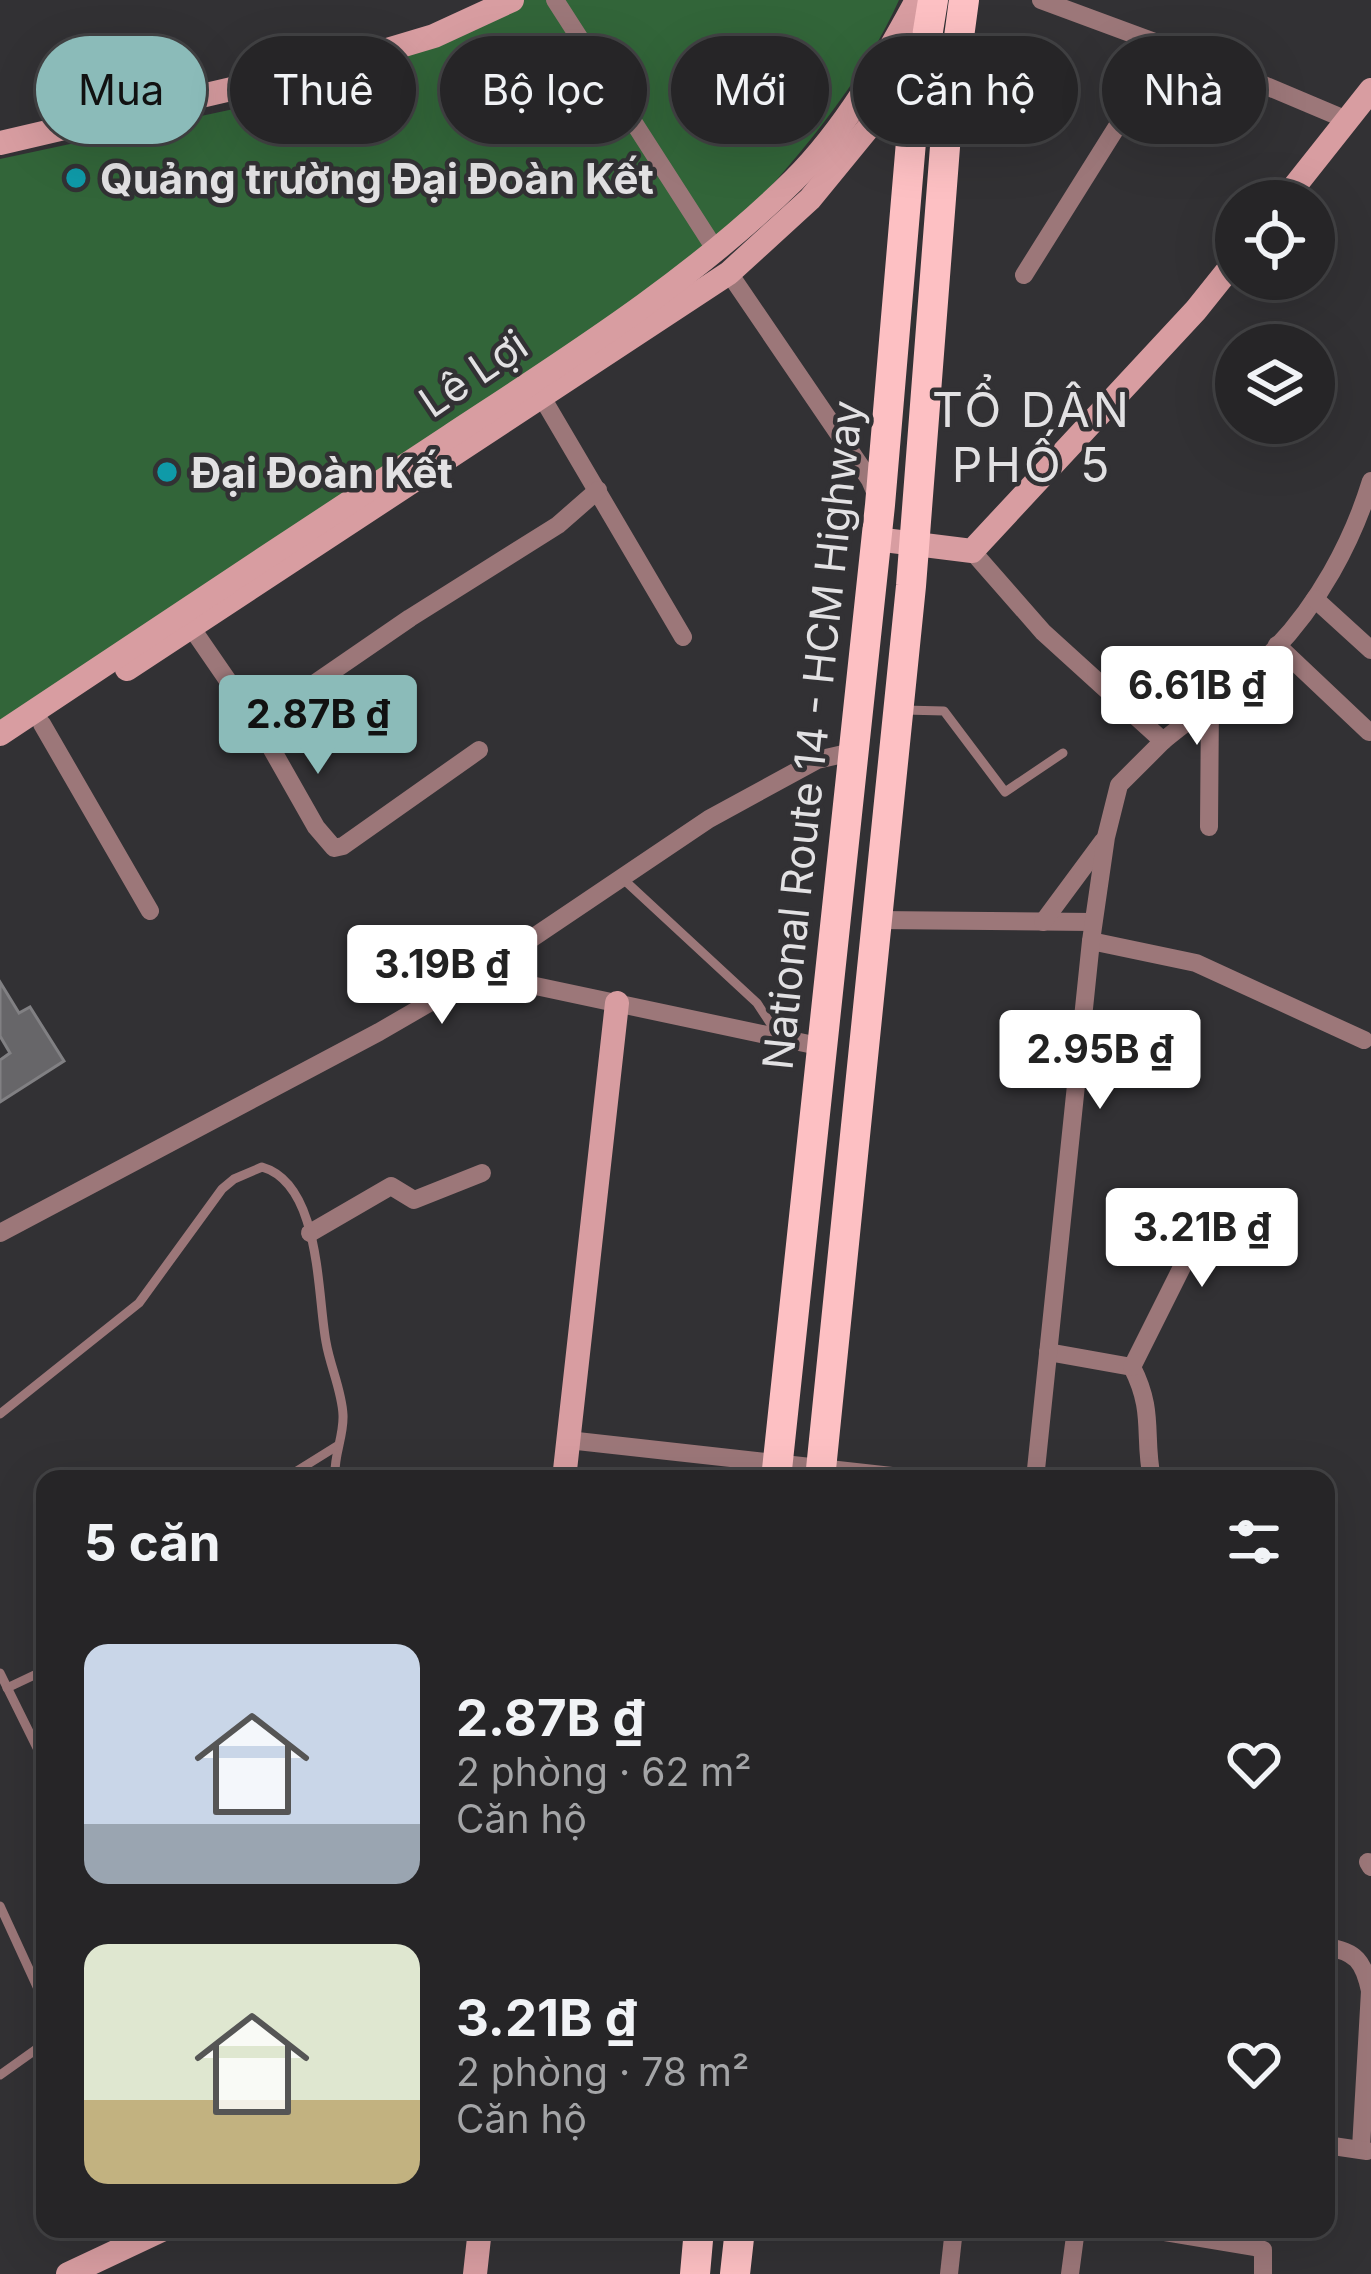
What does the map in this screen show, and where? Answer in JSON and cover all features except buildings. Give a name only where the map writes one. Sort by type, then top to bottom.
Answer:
[{"type":"main road","points":[[937,36],[953,2]]},
{"type":"main road","name":"National Route 14 - HCM Highway","points":[[820,1470],[914,544],[953,2]]},
{"type":"main road","name":"National Route 14 - HCM Highway","points":[[777,1470],[880,506],[911,144]]},
{"type":"main road","points":[[695,2274],[699,2238]]},
{"type":"main road","points":[[735,2274],[739,2238]]},
{"type":"street","points":[[0,143],[347,62],[434,36],[512,0]]},
{"type":"street","points":[[555,0],[715,249]]},
{"type":"street","name":"Lê Lợi","points":[[0,734],[186,620],[531,383],[715,249],[819,152],[867,86],[917,0]]},
{"type":"street","points":[[1041,0],[1134,36]]},
{"type":"street","points":[[1266,89],[1347,121]]},
{"type":"street","points":[[1300,180],[1371,90]]},
{"type":"street","points":[[0,753],[186,620],[543,399],[729,273],[810,200],[856,144]]},
{"type":"street","points":[[1024,274],[1106,144]]},
{"type":"street","points":[[729,273],[870,480],[880,506]]},
{"type":"street","points":[[973,551],[1215,286]]},
{"type":"street","points":[[543,399],[682,637]]},
{"type":"street","points":[[1037,1470],[1092,932],[1119,785],[1277,645],[1315,599],[1333,568],[1371,481]]},
{"type":"street","points":[[256,723],[558,525],[598,490]]},
{"type":"street","points":[[876,539],[973,551],[1043,632],[1163,742]]},
{"type":"street","points":[[1315,599],[1371,650]]},
{"type":"street","points":[[186,620],[256,723],[316,827],[334,848],[344,846],[479,750]]},
{"type":"street","points":[[1277,645],[1369,732]]},
{"type":"street","points":[[1209,827],[1210,702]]},
{"type":"street","points":[[42,724],[150,910]]},
{"type":"street","points":[[0,1233],[479,974],[709,819],[817,760],[852,752]]},
{"type":"street","points":[[1043,922],[1106,837]]},
{"type":"street","points":[[876,920],[1043,922],[1092,932],[1196,963],[1364,1040]]},
{"type":"street","points":[[479,974],[823,1047]]},
{"type":"street","points":[[565,1470],[617,1003]]},
{"type":"street","points":[[310,1233],[391,1186],[414,1200],[482,1173]]},
{"type":"street","points":[[1132,1367],[1190,1251],[1187,1240],[1169,1223]]},
{"type":"street","points":[[1048,1352],[1132,1367]]},
{"type":"street","points":[[1132,1367],[1149,1411],[1150,1470]]},
{"type":"street","points":[[568,1440],[770,1470]]},
{"type":"street","points":[[1335,1948],[1348,1950],[1366,1969],[1370,1991],[1366,2151],[1335,2146]]},
{"type":"street","points":[[68,2274],[145,2238]]},
{"type":"street","points":[[475,2274],[479,2238]]},
{"type":"street","points":[[950,2274],[953,2238]]},
{"type":"street","points":[[1070,2274],[1075,2238]]},
{"type":"street","points":[[1202,2238],[1255,2247],[1266,2258],[1263,2274]]},
{"type":"lane","points":[[898,710],[944,711],[1005,792],[1063,753]]},
{"type":"lane","points":[[622,878],[766,1012],[780,1038]]},
{"type":"lane","points":[[0,1414],[151,1291],[214,1199],[233,1179],[262,1167],[293,1193],[310,1233],[326,1341],[343,1408],[336,1470]]},
{"type":"lane","points":[[298,1470],[337,1446]]},
{"type":"lane","points":[[0,1672],[36,1747]]},
{"type":"lane","points":[[8,1688],[36,1674]]},
{"type":"lane","points":[[0,1706],[13,1700]]},
{"type":"lane","points":[[0,1906],[36,1984]]},
{"type":"lane","points":[[0,2075],[36,2049]]},
{"type":"green space","name":"Đại Đoàn Kết","points":[[510,0],[899,0],[881,36],[853,36],[853,81],[829,114],[829,36],[671,36],[671,144],[806,144],[715,249],[0,734],[0,159],[70,144],[206,144],[206,115],[230,110],[230,144],[416,144],[416,43]]},
{"type":"place","name":"Quảng trường Đại Đoàn Kết","points":[[76,178]]},
{"type":"place","name":"Đại Đoàn Kết","points":[[167,472]]},
{"type":"district","name":"TỔ DÂN PHỐ 5","points":[[1032,436]]}]
